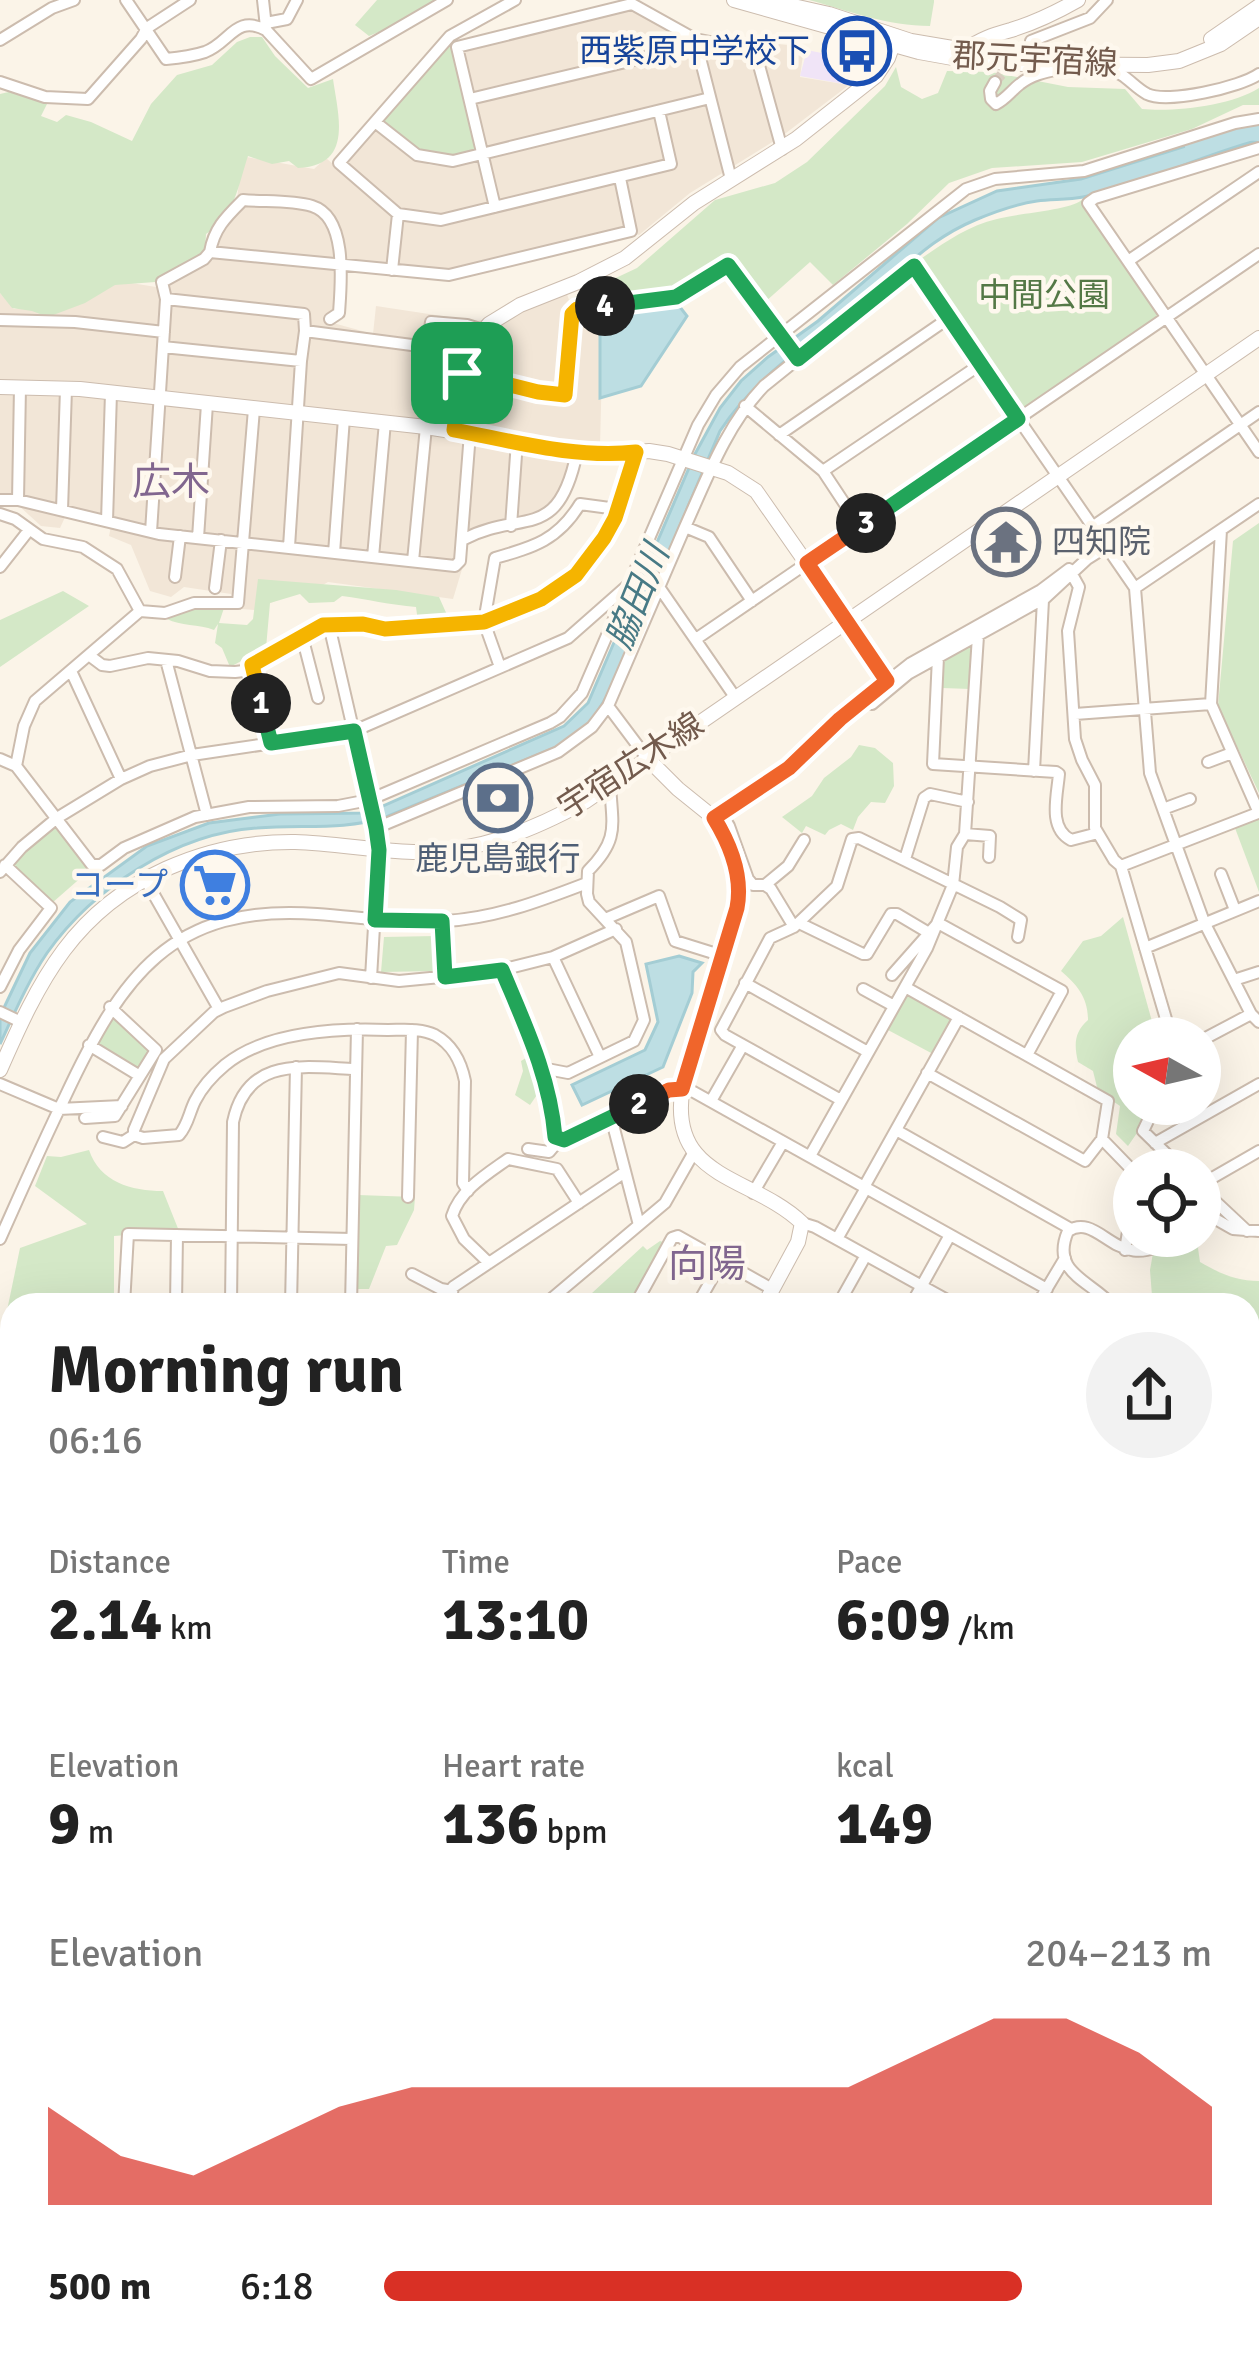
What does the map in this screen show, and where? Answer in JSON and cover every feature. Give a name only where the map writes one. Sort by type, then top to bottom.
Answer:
[{"type":"street","points":[[0,40],[74,0]]},
{"type":"street","points":[[126,0],[166,59],[206,52],[242,26],[266,27],[287,19],[297,0]]},
{"type":"street","points":[[0,82],[45,97],[88,99],[147,28],[190,0]]},
{"type":"street","points":[[263,0],[266,27],[311,79],[447,0]]},
{"type":"street","points":[[515,0],[450,35],[338,163],[398,214],[442,220],[671,164],[659,111]]},
{"type":"street","name":"郡元宇宿線","points":[[734,0],[958,59],[1026,53]]},
{"type":"street","name":"郡元宇宿線","points":[[766,0],[829,14],[894,41],[998,54],[1148,61],[1179,61],[1206,51],[1259,18]]},
{"type":"street","points":[[964,51],[989,35],[1078,0]]},
{"type":"street","points":[[1026,53],[1090,17],[1107,0]]},
{"type":"street","points":[[495,207],[457,47],[632,4],[696,42],[755,51],[782,148]]},
{"type":"street","name":"郡元宇宿線","points":[[1148,61],[1198,46],[1259,7]]},
{"type":"street","points":[[998,54],[999,43],[1011,30]]},
{"type":"street","points":[[0,500],[18,500],[151,532],[455,566],[462,540],[462,373],[483,330],[500,316],[625,258],[694,203],[782,148],[876,76],[894,41]]},
{"type":"street","points":[[696,42],[730,179]]},
{"type":"street","points":[[470,99],[696,42]]},
{"type":"street","points":[[995,82],[989,91],[996,104],[1033,76],[1060,69],[1120,72],[1156,97],[1224,90],[1259,74]]},
{"type":"street","points":[[375,122],[405,148],[428,159],[453,160],[710,98]]},
{"type":"street","points":[[0,759],[16,766],[92,866],[100,866],[158,831],[207,815],[249,808],[369,802],[560,717],[582,693],[716,394],[740,367],[950,199],[978,183],[1084,171],[1235,122],[1259,119]]},
{"type":"street","points":[[1259,148],[1088,203],[1259,452]]},
{"type":"street","points":[[1128,261],[1259,172]]},
{"type":"street","points":[[210,252],[449,275],[631,231],[620,178]]},
{"type":"street","points":[[151,532],[166,298],[162,282],[204,259],[219,225],[243,200],[316,207],[334,230],[340,264],[339,313],[330,319]]},
{"type":"street","points":[[392,270],[398,214]]},
{"type":"street","points":[[696,639],[1259,254]]},
{"type":"street","points":[[462,373],[565,395],[572,314],[577,309],[676,297],[728,265],[796,357]]},
{"type":"street","points":[[376,826],[558,752],[592,728],[608,706],[710,466],[745,406],[796,357],[914,266],[1135,588],[1150,773],[1204,922],[1255,1018],[1221,1032]]},
{"type":"street","points":[[166,298],[304,314],[289,548]]},
{"type":"street","points":[[779,435],[949,318]]},
{"type":"street","points":[[0,320],[164,332]]},
{"type":"street","points":[[305,331],[427,347],[431,322],[483,330]]},
{"type":"street","name":"宇宿広木線","points":[[0,1070],[18,1021],[65,949],[112,901],[145,879],[198,856],[250,844],[299,842],[442,851],[509,838],[556,817],[1259,338]]},
{"type":"street","points":[[163,347],[301,361]]},
{"type":"street","points":[[824,471],[980,364]]},
{"type":"street","points":[[0,387],[112,393],[385,422],[577,452],[658,452],[710,466],[755,490],[887,681]]},
{"type":"street","points":[[18,500],[20,387]]},
{"type":"street","points":[[62,510],[66,389]]},
{"type":"street","points":[[107,521],[112,393]]},
{"type":"street","points":[[198,538],[207,404]]},
{"type":"street","points":[[745,406],[824,471],[860,527]]},
{"type":"street","points":[[16,766],[35,701],[140,611],[165,614],[194,603],[238,603],[254,409]]},
{"type":"street","points":[[1092,527],[1259,412]]},
{"type":"street","points":[[334,553],[344,418]]},
{"type":"street","points":[[373,557],[385,422]]},
{"type":"street","points":[[413,562],[426,427]]},
{"type":"street","points":[[511,526],[517,442]]},
{"type":"street","points":[[462,540],[538,518],[569,487],[577,452]]},
{"type":"street","points":[[90,656],[110,666],[142,658],[244,671],[323,625],[385,629],[484,622],[541,599],[576,575],[604,538],[636,452]]},
{"type":"street","points":[[500,668],[484,622],[495,558],[545,541],[569,521],[580,503],[617,509]]},
{"type":"street","points":[[1135,588],[1259,503]]},
{"type":"street","points":[[0,514],[43,539],[75,543],[117,568],[140,611]]},
{"type":"street","points":[[686,527],[709,537],[752,601]]},
{"type":"street","points":[[0,566],[29,530]]},
{"type":"street","points":[[1121,866],[1258,813],[1211,704],[1221,530]]},
{"type":"street","points":[[175,577],[180,536]]},
{"type":"street","points":[[215,588],[221,540]]},
{"type":"street","points":[[872,704],[908,674],[1043,600],[1106,547]]},
{"type":"street","points":[[717,815],[789,768],[840,719],[911,663],[1041,590],[1069,569],[1078,586],[1068,631],[1077,746],[1095,785],[1095,827],[1121,866],[1165,1017]]},
{"type":"street","points":[[0,987],[19,950],[51,908],[3,869],[57,818],[150,766],[191,755],[354,731],[568,638],[629,584]]},
{"type":"street","points":[[659,587],[735,697]]},
{"type":"street","points":[[1034,771],[1043,600]]},
{"type":"street","points":[[329,626],[379,850],[370,978]]},
{"type":"street","points":[[810,1156],[905,987],[952,886],[957,847],[965,834],[978,635]]},
{"type":"street","points":[[302,636],[318,698]]},
{"type":"street","points":[[938,657],[933,764],[1059,774],[1056,823],[1060,835],[1070,840],[1098,833]]},
{"type":"street","points":[[166,660],[207,815]]},
{"type":"street","points":[[252,665],[271,743]]},
{"type":"street","points":[[71,671],[121,779]]},
{"type":"street","points":[[1075,714],[1211,704]]},
{"type":"street","points":[[608,706],[647,758],[678,789],[729,826],[748,879],[771,889],[797,925],[867,954],[891,914],[897,914],[1062,991],[1027,1055]]},
{"type":"street","points":[[1208,762],[1232,753]]},
{"type":"street","points":[[542,1068],[568,1072],[634,1041],[644,1020],[626,942],[589,902],[588,871],[611,842],[610,784]]},
{"type":"street","points":[[905,860],[924,798],[930,794],[968,802]]},
{"type":"street","points":[[1162,809],[1190,799]]},
{"type":"street","points":[[717,815],[740,890],[682,1087],[683,1131],[694,1152],[712,1170],[935,1293]]},
{"type":"street","points":[[965,834],[990,836],[988,857]]},
{"type":"street","points":[[841,1100],[722,1030],[770,938],[797,925],[837,886],[852,839],[905,860],[1021,920],[1018,938]]},
{"type":"street","points":[[765,885],[788,866],[804,840]]},
{"type":"street","points":[[1221,874],[1235,910]]},
{"type":"street","points":[[145,879],[219,1009]]},
{"type":"street","points":[[0,1239],[110,1007],[142,969],[180,941],[213,925],[251,915],[442,921],[484,916],[523,908],[587,883]]},
{"type":"street","points":[[605,919],[659,896],[675,940],[723,956]]},
{"type":"street","points":[[1145,948],[1259,901]]},
{"type":"street","points":[[442,921],[445,977]]},
{"type":"street","points":[[892,976],[934,928]]},
{"type":"street","points":[[134,1135],[164,1059],[219,1009],[333,974],[399,981],[502,970],[553,957],[616,929]]},
{"type":"street","points":[[553,957],[600,1057]]},
{"type":"street","points":[[502,970],[542,1068],[555,1137],[564,1140],[682,1087],[1047,1288]]},
{"type":"street","points":[[1234,980],[1259,972]]},
{"type":"street","points":[[746,983],[868,1052]]},
{"type":"street","points":[[905,987],[1108,1101],[1102,1139],[1085,1161],[927,1073]]},
{"type":"street","points":[[863,988],[894,1006]]},
{"type":"street","points":[[85,1118],[116,1116],[156,1050],[110,1007]]},
{"type":"street","points":[[0,1012],[18,1021]]},
{"type":"street","points":[[837,1239],[958,1017]]},
{"type":"street","points":[[134,1135],[179,1135],[206,1084],[251,1049],[338,1028],[428,1032],[445,1042],[463,1069],[463,1183],[468,1192]]},
{"type":"street","points":[[351,1293],[357,1029]]},
{"type":"street","points":[[408,1197],[412,1030]]},
{"type":"street","points":[[89,1045],[140,1076]]},
{"type":"street","points":[[711,1101],[743,1046]]},
{"type":"street","points":[[291,1293],[296,1067]]},
{"type":"street","points":[[231,1293],[236,1110],[249,1087],[281,1068],[355,1069]]},
{"type":"street","points":[[0,1084],[59,1109],[122,1106]]},
{"type":"street","points":[[1155,1142],[1259,1084]]},
{"type":"street","points":[[611,1118],[639,1225]]},
{"type":"street","points":[[1146,1125],[1143,1131],[1162,1149]]},
{"type":"street","points":[[896,1130],[1071,1228],[1087,1226],[1113,1243]]},
{"type":"street","points":[[103,1137],[123,1142],[134,1135]]},
{"type":"street","points":[[528,1149],[549,1152],[560,1138]]},
{"type":"street","points":[[1102,1139],[1113,1150]]},
{"type":"street","points":[[754,1193],[784,1142]]},
{"type":"street","points":[[1221,1174],[1259,1151]]},
{"type":"street","points":[[558,1293],[665,1203],[694,1152]]},
{"type":"street","points":[[489,1262],[464,1239],[452,1216],[455,1204],[481,1178],[513,1158],[557,1169],[579,1203]]},
{"type":"street","points":[[412,1274],[452,1291],[626,1172]]},
{"type":"street","points":[[1221,1204],[1253,1231]]},
{"type":"street","points":[[1221,1222],[1253,1231]]},
{"type":"street","points":[[770,1293],[798,1242],[802,1223]]},
{"type":"street","points":[[1071,1228],[1064,1242],[1064,1258],[1072,1273],[1102,1293]]},
{"type":"street","points":[[125,1293],[128,1234],[352,1239]]},
{"type":"street","points":[[176,1293],[177,1235]]},
{"type":"street","points":[[918,1293],[950,1235]]},
{"type":"street","points":[[642,1293],[672,1238],[678,1236],[772,1289]]},
{"type":"street","points":[[845,1293],[866,1255]]},
{"type":"street","points":[[1044,1293],[1064,1258]]},
{"type":"street","points":[[704,1293],[722,1261]]},
{"type":"shaded area","points":[[630,9],[715,48],[749,53],[761,42],[804,47],[800,77],[849,85],[782,136],[690,193],[639,235],[623,229],[447,270],[397,263],[402,224],[346,165],[373,129],[410,157],[430,165],[487,157],[465,48]]},
{"type":"shaded area","points":[[807,50],[870,63],[849,85],[800,76]]},
{"type":"shaded area","points":[[241,156],[314,169],[326,158],[392,216],[389,261],[338,259],[333,323],[373,334],[376,306],[475,321],[512,316],[567,294],[571,306],[599,315],[600,447],[576,444],[565,486],[542,512],[470,532],[453,599],[328,582],[254,610],[242,609],[231,594],[184,587],[171,597],[150,591],[131,545],[109,536],[111,526],[66,515],[60,528],[41,526],[17,504],[0,503],[0,293],[14,309],[85,300],[119,281],[156,287],[213,260],[217,236],[236,214]]},
{"type":"green space","points":[[377,0],[436,0],[403,22],[369,36],[355,25]]},
{"type":"green space","points":[[809,0],[934,2],[930,26],[884,21]]},
{"type":"green space","points":[[262,37],[308,88],[333,79],[339,122],[335,148],[328,158],[298,168],[289,161],[272,164],[248,156],[234,200],[206,234],[200,260],[155,282],[115,285],[48,317],[12,308],[0,293],[0,94],[30,87],[49,100],[41,116],[57,122],[66,115],[132,141],[151,104],[177,75],[212,65],[237,42]]},
{"type":"green space","points":[[450,42],[475,146],[473,151],[433,154],[407,142],[384,124],[384,118]]},
{"type":"green space","points":[[896,67],[901,87],[922,99],[938,93],[947,71],[991,72],[1068,87],[1125,89],[1142,109],[1202,106],[1259,88],[1259,105],[1243,105],[1192,129],[1082,162],[992,168],[949,183],[833,285],[810,262],[765,302],[732,267],[689,286],[569,300],[637,268],[715,200],[775,183],[807,162],[885,86]]},
{"type":"green space","name":"中間公園","points":[[1082,200],[1157,317],[1020,407],[919,260],[986,222]]},
{"type":"green space","points":[[1259,523],[1259,793],[1218,706],[1233,541]]},
{"type":"green space","points":[[258,579],[439,597],[448,617],[418,622],[416,607],[342,596],[334,602],[309,603],[300,594],[270,603],[266,648],[230,667],[215,643],[218,624],[214,630],[167,619],[215,607],[224,608],[219,623],[247,625],[253,619]]},
{"type":"green space","points":[[63,591],[89,606],[0,667],[0,620]]},
{"type":"green space","points":[[973,646],[970,689],[942,688],[945,660]]},
{"type":"green space","points":[[859,745],[875,748],[893,763],[894,786],[885,803],[871,802],[853,830],[841,824],[825,835],[806,826],[802,833],[782,817],[812,796]]},
{"type":"green space","points":[[1259,819],[1259,892],[1235,828]]},
{"type":"green space","points":[[53,827],[92,868],[52,903],[13,863]]},
{"type":"green space","points":[[1123,917],[1151,1017],[1113,1017],[1113,1101],[1098,1091],[1093,1071],[1078,1062],[1076,1039],[1088,1020],[1086,1005],[1061,971],[1083,941],[1101,936]]},
{"type":"green space","points":[[435,936],[438,971],[381,972],[384,937]]},
{"type":"green space","points":[[909,996],[949,1017],[933,1054],[888,1030]]},
{"type":"green space","points":[[114,1016],[149,1049],[140,1068],[98,1046],[96,1041]]},
{"type":"green space","points":[[531,1055],[541,1089],[530,1105],[515,1095],[523,1071],[521,1061]]},
{"type":"green space","points":[[1117,1125],[1142,1125],[1128,1146],[1116,1134]]},
{"type":"green space","points":[[89,1150],[101,1170],[118,1182],[163,1191],[179,1231],[114,1236],[114,1293],[11,1293],[20,1248],[87,1224],[35,1186],[47,1156]]},
{"type":"green space","points":[[358,1195],[415,1197],[414,1210],[397,1245],[386,1246],[369,1289],[356,1289]]},
{"type":"green space","points":[[663,1242],[635,1293],[592,1293],[643,1246],[647,1250]]},
{"type":"green space","points":[[1152,1257],[1199,1257],[1200,1262],[1228,1276],[1259,1281],[1259,1293],[1152,1293]]},
{"type":"water","points":[[1259,128],[1259,140],[1105,191],[1005,209],[932,245],[789,357],[752,391],[720,431],[610,691],[588,727],[569,742],[386,817],[338,826],[227,832],[197,840],[139,868],[88,907],[47,953],[0,1044],[0,1016],[30,953],[70,902],[147,846],[209,823],[280,814],[367,813],[564,726],[588,703],[695,454],[720,408],[768,357],[818,321],[938,218],[997,191],[1081,179]]},
{"type":"water","points":[[676,302],[687,316],[641,386],[600,398],[600,315]]},
{"type":"water","points":[[679,956],[702,963],[693,972],[692,993],[663,1067],[582,1105],[572,1085],[645,1050],[658,1022],[646,964]]},
{"type":"waterway","name":"脇田川","points":[[1194,146],[1243,131],[1259,132]]},
{"type":"tunnel","points":[[995,82],[1031,41]]},
{"type":"place","name":"西紫原中学校下","points":[[857,51]]},
{"type":"place","name":"四知院","points":[[1006,542]]},
{"type":"place","name":"鹿児島銀行","points":[[498,798]]},
{"type":"place","name":"コープ","points":[[215,885]]},
{"type":"district","name":"広木","points":[[171,482]]},
{"type":"district","name":"向陽","points":[[707,1264]]},
{"type":"route","points":[[728,265],[798,359],[914,266],[1018,419],[807,563],[887,681],[789,768],[714,818],[732,857],[740,890],[682,1089],[669,1090],[564,1140],[555,1137],[542,1068],[502,970],[445,977],[442,921],[375,920],[379,850],[354,731],[271,743],[252,665],[323,625],[385,629],[484,622],[558,589],[593,556],[615,518],[636,452],[577,452],[454,430],[462,373],[565,395],[572,314],[577,309],[676,297],[728,265]]}]
